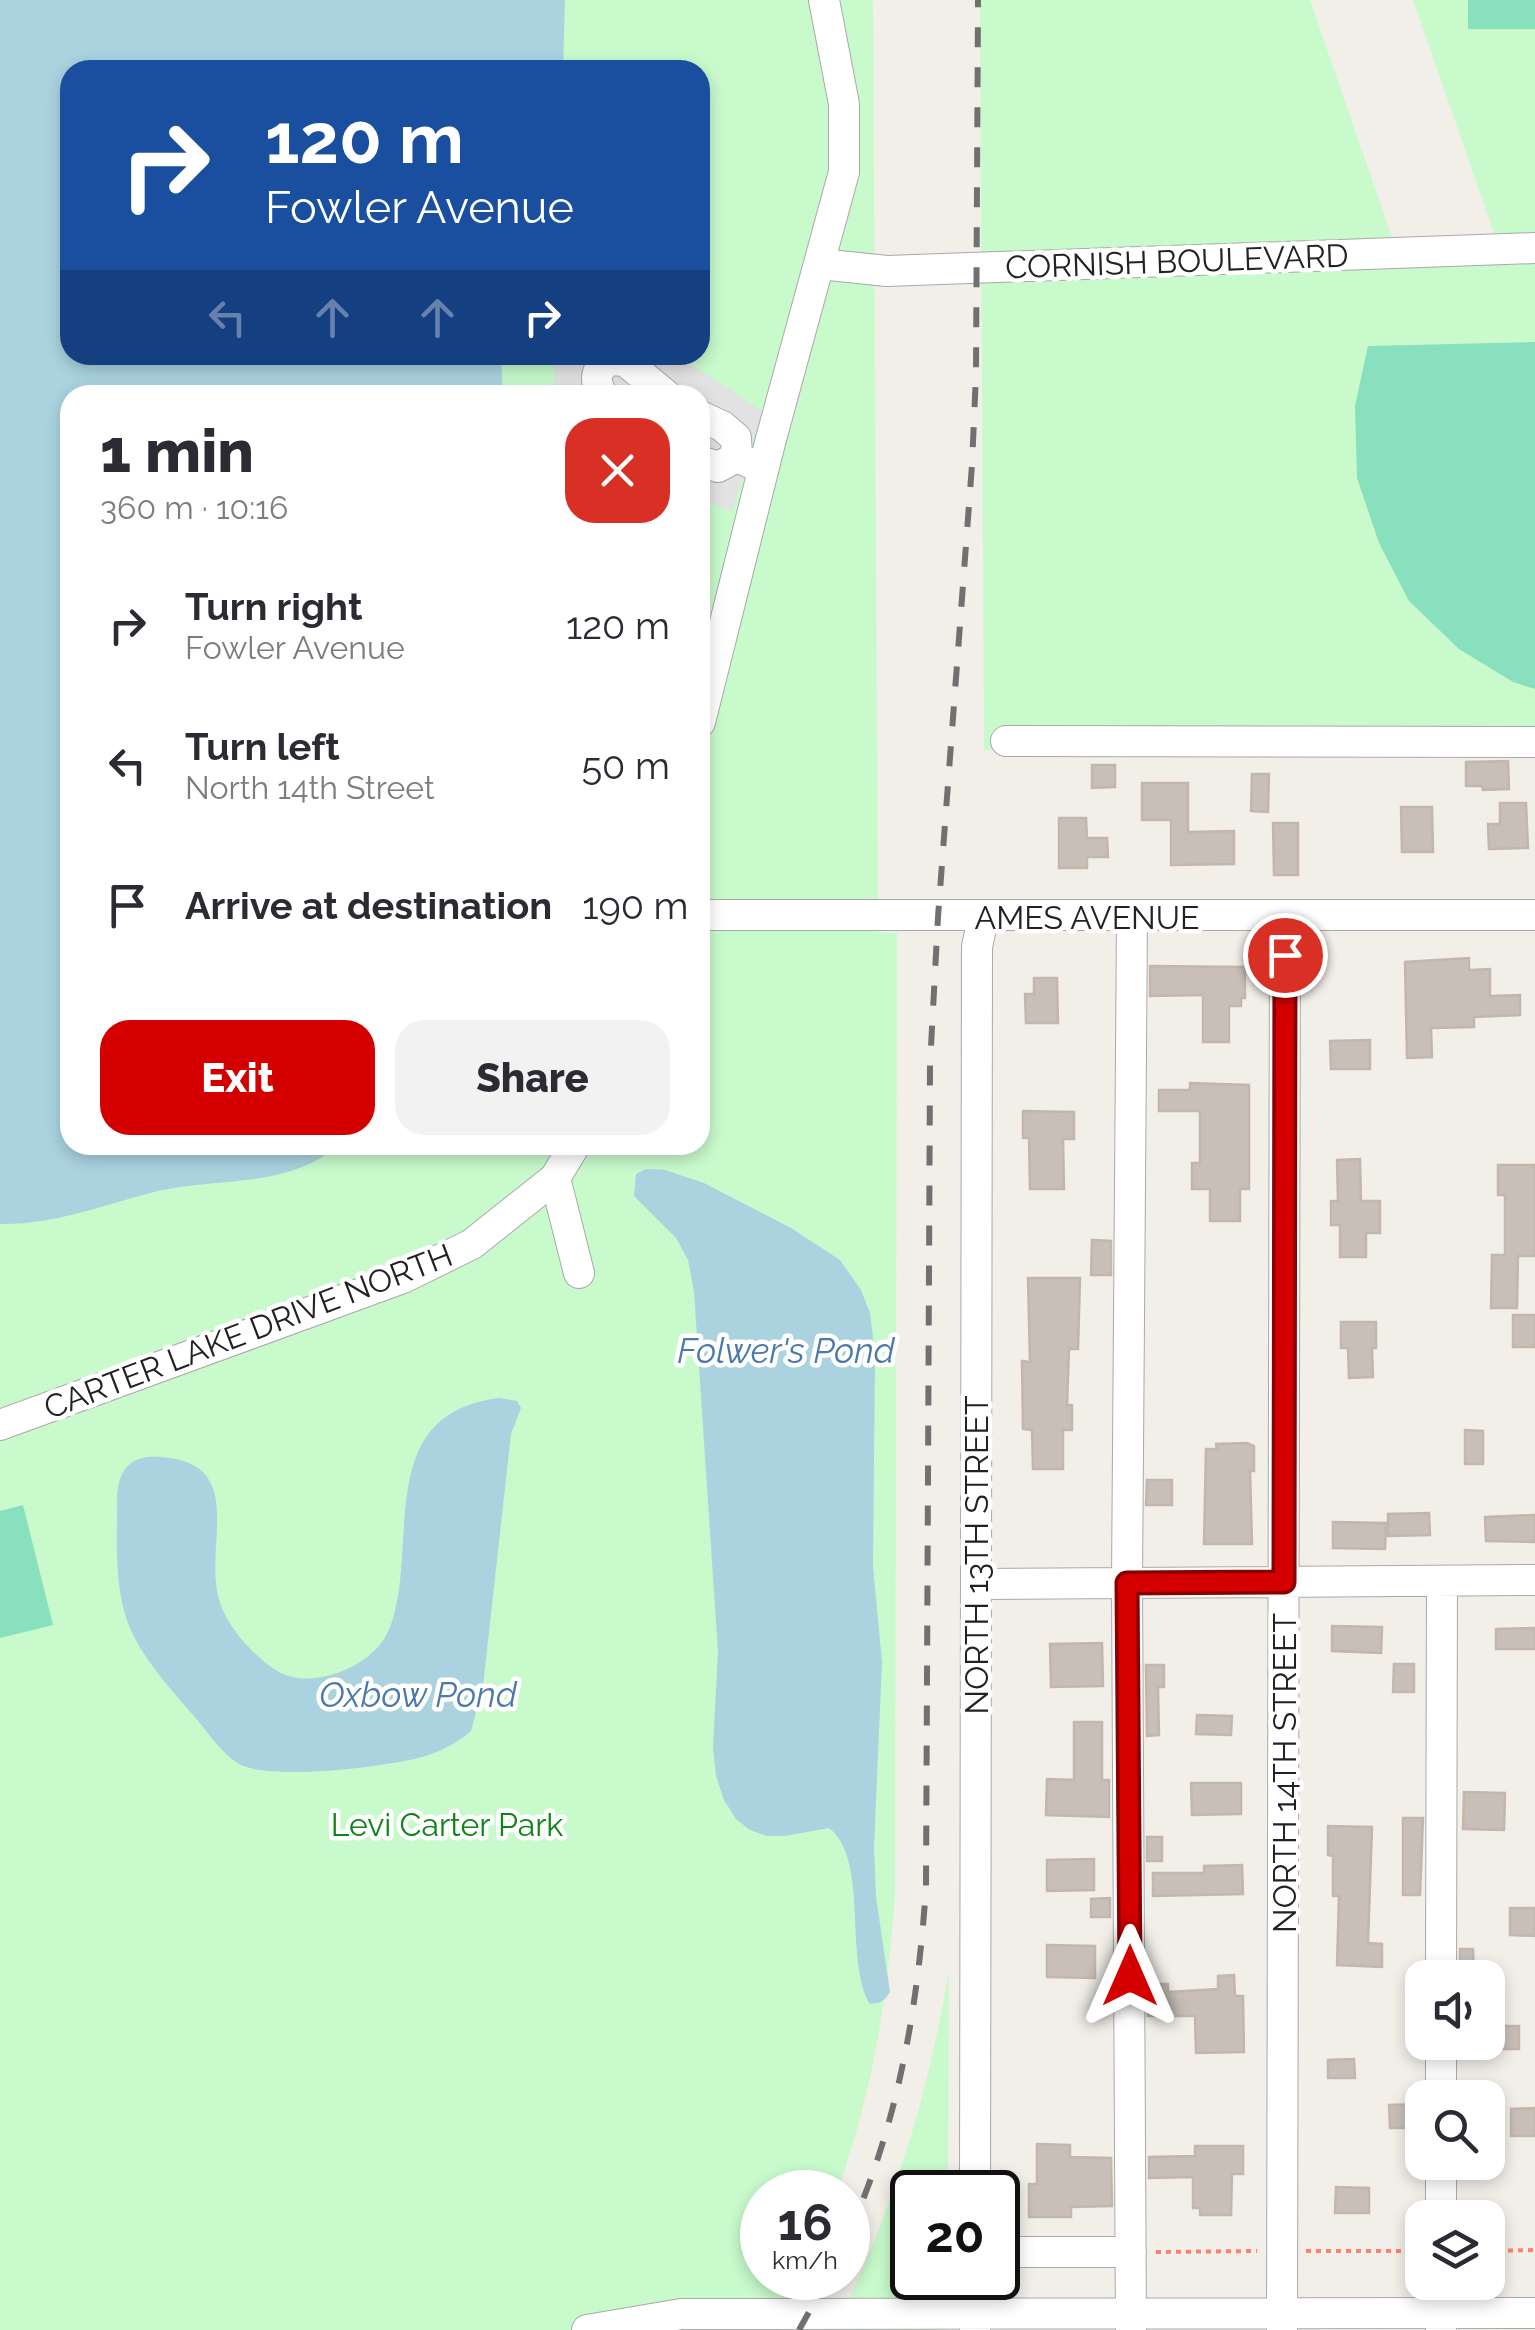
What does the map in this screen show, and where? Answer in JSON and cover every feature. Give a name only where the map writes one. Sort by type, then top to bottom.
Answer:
[{"type":"street","points":[[710,670],[750,463],[838,204],[846,138],[844,104],[824,0]]},
{"type":"street","name":"CORNISH BOULEVARD","points":[[820,264],[887,270],[1535,248]]},
{"type":"street","points":[[630,365],[654,385]]},
{"type":"street","points":[[710,421],[736,438],[750,463]]},
{"type":"street","points":[[710,464],[718,467],[750,463]]},
{"type":"street","points":[[1006,741],[1535,742]]},
{"type":"street","name":"AMES AVENUE","points":[[710,915],[1535,914]]},
{"type":"street","points":[[1131,2322],[1127,1583],[1132,916]]},
{"type":"street","name":"NORTH 14TH STREET","points":[[1282,2322],[1285,916]]},
{"type":"street","name":"NORTH 13TH STREET","points":[[975,2170],[977,947],[983,917]]},
{"type":"street","name":"CARTER LAKE DRIVE NORTH","points":[[0,1426],[403,1278],[472,1244],[555,1178],[569,1155]]},
{"type":"street","points":[[555,1178],[578,1273]]},
{"type":"street","points":[[976,1584],[1535,1580]]},
{"type":"street","points":[[1441,1960],[1442,1581]]},
{"type":"street","points":[[1020,2252],[1131,2252]]},
{"type":"street","points":[[587,2330],[681,2314],[975,2322],[1282,2322],[1440,2308],[1535,2312]]},
{"type":"path","points":[[1505,2250],[1535,2250]]},
{"type":"green space","name":"Levi Carter Park","points":[[0,0],[873,0],[878,932],[897,933],[895,1893],[876,2045],[844,2170],[740,2170],[740,2300],[790,2300],[774,2330],[0,2330]]},
{"type":"green space","points":[[980,0],[1310,0],[1397,252],[1499,247],[1413,0],[1535,0],[1535,746],[984,750]]},
{"type":"green space","points":[[1468,0],[1535,0],[1535,29],[1468,29]]},
{"type":"green space","points":[[1535,342],[1535,689],[1513,682],[1459,649],[1409,601],[1379,543],[1357,478],[1355,406],[1368,346]]},
{"type":"green space","points":[[23,1505],[53,1625],[0,1638],[0,1511]]},
{"type":"green space","points":[[949,1971],[948,2170],[900,2170],[918,2110]]},
{"type":"green space","points":[[890,2200],[890,2300],[948,2300],[949,2330],[834,2330],[848,2300],[870,2300],[873,2244]]},
{"type":"shaded area","points":[[554,365],[692,365],[762,411],[732,511],[710,503],[710,385],[555,385]]},
{"type":"water","points":[[0,0],[565,0],[563,60],[60,60],[60,365],[502,365],[502,385],[60,385],[60,1155],[325,1155],[285,1173],[158,1191],[60,1217],[0,1224]]},
{"type":"water","name":"Folwer's Pond","points":[[646,1169],[665,1170],[704,1183],[791,1228],[840,1260],[861,1290],[870,1313],[875,1354],[873,1567],[882,1662],[874,1848],[876,1897],[890,1992],[879,2003],[869,2003],[862,1983],[853,1885],[841,1842],[829,1828],[785,1836],[767,1836],[750,1830],[736,1819],[724,1800],[716,1776],[713,1747],[718,1652],[694,1292],[688,1260],[676,1238],[634,1196],[636,1174]]},
{"type":"water","name":"Oxbow Pond","points":[[499,1398],[517,1401],[521,1408],[511,1434],[483,1686],[471,1731],[425,1756],[354,1768],[275,1771],[254,1769],[232,1759],[153,1667],[130,1626],[123,1605],[117,1553],[117,1492],[126,1468],[142,1458],[161,1457],[188,1462],[204,1474],[213,1489],[217,1508],[215,1574],[220,1604],[229,1621],[253,1651],[277,1671],[298,1678],[324,1677],[362,1660],[378,1647],[389,1629],[398,1596],[411,1472],[421,1445],[438,1423],[463,1407]]},
{"type":"building","points":[[1508,761],[1509,789],[1466,786],[1466,762]]},
{"type":"building","points":[[1092,765],[1115,765],[1115,787],[1092,788]]},
{"type":"building","points":[[1252,774],[1269,774],[1268,812],[1251,811]]},
{"type":"building","points":[[1142,783],[1188,783],[1188,832],[1234,831],[1234,864],[1171,865],[1171,820],[1142,820]]},
{"type":"building","points":[[1500,803],[1526,803],[1528,848],[1489,849],[1488,824],[1500,824]]},
{"type":"building","points":[[1401,807],[1432,807],[1433,852],[1402,852]]},
{"type":"building","points":[[1059,818],[1086,818],[1087,838],[1107,838],[1108,857],[1087,857],[1087,868],[1059,868]]},
{"type":"building","points":[[1273,823],[1298,823],[1298,875],[1274,875]]},
{"type":"building","points":[[1469,958],[1469,970],[1490,969],[1490,996],[1520,995],[1520,1015],[1474,1017],[1474,1027],[1431,1028],[1432,1057],[1407,1058],[1405,962]]},
{"type":"building","points":[[1150,966],[1245,967],[1245,998],[1241,998],[1241,1006],[1229,1006],[1229,1042],[1203,1042],[1203,995],[1150,996]]},
{"type":"building","points":[[1034,978],[1057,978],[1058,1023],[1026,1023],[1025,994],[1034,994]]},
{"type":"building","points":[[1370,1040],[1370,1069],[1331,1069],[1330,1041]]},
{"type":"building","points":[[1190,1083],[1249,1085],[1249,1189],[1240,1189],[1240,1221],[1210,1221],[1210,1189],[1192,1189],[1192,1163],[1200,1163],[1200,1111],[1159,1111],[1159,1090],[1190,1090]]},
{"type":"building","points":[[1023,1111],[1074,1112],[1074,1139],[1063,1139],[1064,1189],[1030,1189],[1029,1138],[1023,1138]]},
{"type":"building","points":[[1360,1159],[1361,1201],[1380,1201],[1380,1233],[1366,1233],[1366,1257],[1340,1257],[1340,1225],[1331,1225],[1331,1201],[1338,1201],[1337,1160]]},
{"type":"building","points":[[1498,1165],[1535,1165],[1535,1256],[1518,1256],[1517,1308],[1491,1308],[1492,1255],[1505,1255],[1505,1195],[1498,1195]]},
{"type":"building","points":[[1092,1240],[1111,1241],[1111,1275],[1091,1275]]},
{"type":"building","points":[[1028,1278],[1080,1278],[1078,1349],[1069,1349],[1067,1405],[1072,1405],[1072,1430],[1063,1430],[1063,1469],[1033,1469],[1032,1430],[1023,1429],[1022,1361],[1030,1362]]},
{"type":"building","points":[[1513,1315],[1535,1315],[1535,1347],[1513,1347]]},
{"type":"building","points":[[1341,1322],[1376,1322],[1373,1377],[1349,1378],[1348,1348],[1341,1348]]},
{"type":"building","points":[[1465,1430],[1483,1431],[1483,1464],[1465,1464]]},
{"type":"building","points":[[1216,1444],[1254,1446],[1254,1471],[1250,1471],[1252,1544],[1204,1544],[1206,1449],[1217,1449]]},
{"type":"building","points":[[1147,1480],[1172,1480],[1172,1505],[1146,1505]]},
{"type":"building","points":[[1429,1513],[1430,1535],[1388,1536],[1388,1514]]},
{"type":"building","points":[[1535,1515],[1535,1542],[1486,1541],[1485,1517]]},
{"type":"building","points":[[1333,1522],[1386,1523],[1385,1549],[1333,1548]]},
{"type":"building","points":[[1332,1626],[1382,1627],[1381,1653],[1332,1651]]},
{"type":"building","points":[[1535,1628],[1535,1649],[1496,1649],[1496,1629]]},
{"type":"building","points":[[1102,1643],[1103,1686],[1051,1687],[1050,1644]]},
{"type":"building","points":[[1394,1664],[1414,1664],[1414,1692],[1393,1692]]},
{"type":"building","points":[[1146,1665],[1164,1665],[1164,1687],[1158,1687],[1159,1735],[1147,1736]]},
{"type":"building","points":[[1197,1715],[1232,1716],[1231,1735],[1196,1734]]},
{"type":"building","points":[[1074,1722],[1102,1722],[1102,1780],[1109,1780],[1109,1817],[1046,1815],[1047,1779],[1074,1780]]},
{"type":"building","points":[[1191,1783],[1241,1783],[1241,1814],[1192,1815]]},
{"type":"building","points":[[1464,1792],[1505,1793],[1504,1830],[1463,1829]]},
{"type":"building","points":[[1403,1818],[1423,1818],[1420,1895],[1403,1895]]},
{"type":"building","points":[[1328,1826],[1372,1827],[1368,1943],[1382,1944],[1382,1967],[1337,1965],[1339,1896],[1333,1896]]},
{"type":"building","points":[[1147,1837],[1162,1837],[1162,1861],[1147,1861]]},
{"type":"building","points":[[1094,1859],[1094,1890],[1047,1891],[1047,1860]]},
{"type":"building","points":[[1242,1865],[1243,1894],[1153,1896],[1153,1873],[1204,1873],[1204,1866]]},
{"type":"building","points":[[1110,1898],[1110,1917],[1091,1917],[1091,1899]]},
{"type":"building","points":[[1510,1908],[1535,1908],[1535,1936],[1510,1935]]},
{"type":"building","points":[[1047,1945],[1095,1946],[1095,1978],[1047,1977]]},
{"type":"building","points":[[1460,1949],[1473,1949],[1473,1960],[1460,1960]]},
{"type":"building","points":[[1234,1975],[1235,1996],[1243,1996],[1244,2052],[1196,2053],[1195,2016],[1148,2016],[1148,1984],[1168,1984],[1168,1992],[1218,1989],[1218,1976]]},
{"type":"building","points":[[1505,2026],[1519,2026],[1519,2049],[1505,2049]]},
{"type":"building","points":[[1354,2059],[1355,2078],[1328,2078],[1328,2060]]},
{"type":"building","points":[[1405,2104],[1405,2128],[1390,2128],[1389,2105]]},
{"type":"building","points":[[1535,2108],[1535,2136],[1511,2136],[1511,2109]]},
{"type":"building","points":[[1037,2144],[1070,2145],[1070,2157],[1111,2158],[1112,2206],[1071,2207],[1071,2217],[1029,2217],[1029,2184],[1037,2184]]},
{"type":"building","points":[[1195,2146],[1243,2146],[1243,2174],[1232,2174],[1231,2215],[1200,2215],[1200,2208],[1193,2208],[1193,2177],[1149,2178],[1149,2157],[1195,2156]]},
{"type":"building","points":[[1336,2187],[1369,2188],[1369,2213],[1335,2213]]},
{"type":"railway","points":[[870,2179],[903,2065],[926,1887],[930,1065],[972,465],[978,0]]},
{"type":"railway","points":[[799,2330],[816,2300]]},
{"type":"route","points":[[1130,1976],[1127,1583],[1284,1582],[1285,955]]}]
